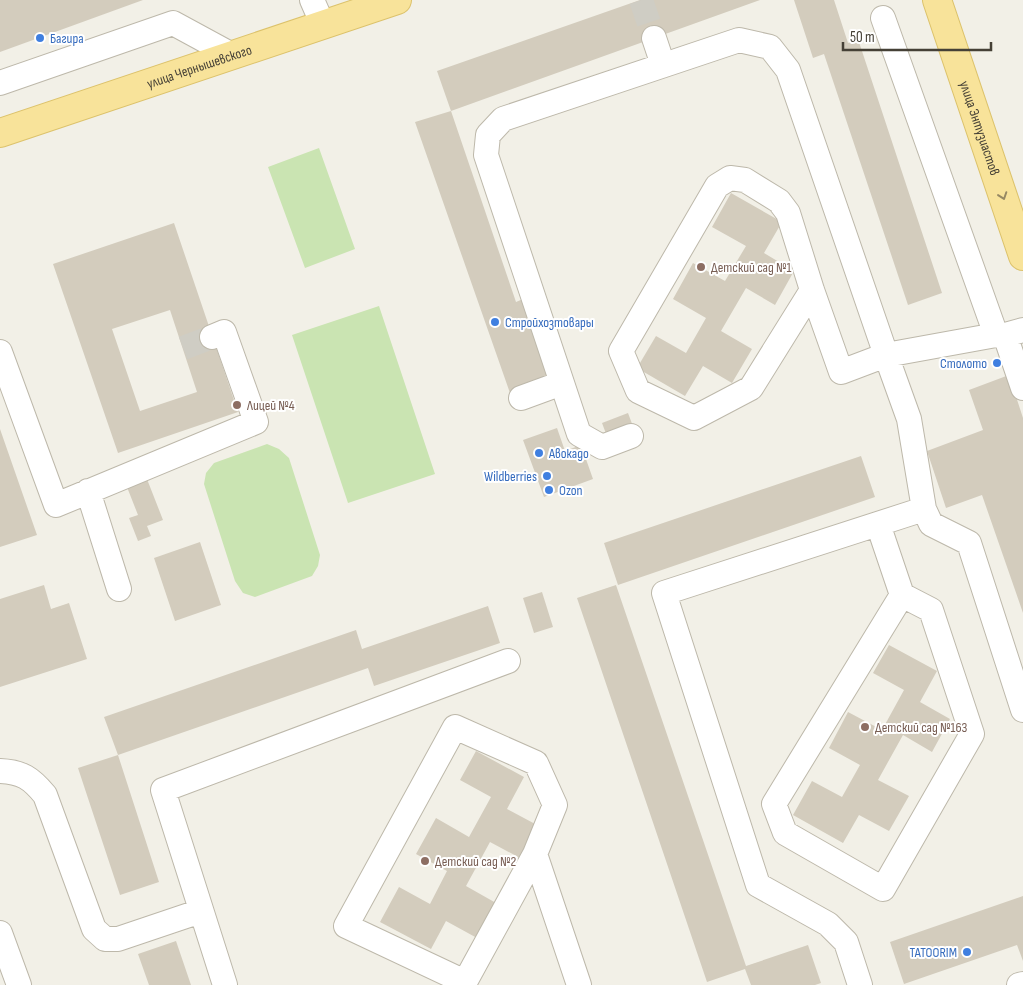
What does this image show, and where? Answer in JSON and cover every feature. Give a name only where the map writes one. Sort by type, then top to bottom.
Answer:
[{"type":"main road","name":"улица Чернышевского","points":[[0,133],[398,0]]},
{"type":"main road","name":"улица Энтузиастов","points":[[937,0],[1023,256]]},
{"type":"main road","name":"улица Энтузиастов","points":[[955,0],[1023,201]]},
{"type":"lane","points":[[312,0],[323,25]]},
{"type":"lane","points":[[883,18],[1008,334],[1023,388]]},
{"type":"lane","points":[[0,83],[173,23],[232,56]]},
{"type":"lane","points":[[654,38],[663,65]]},
{"type":"lane","points":[[631,436],[602,447],[579,434],[486,156],[488,135],[503,120],[739,40],[770,47],[788,70],[909,419],[924,509],[931,524],[969,543],[1023,710]]},
{"type":"lane","points":[[812,290],[751,388],[694,418],[638,391],[621,351],[717,186],[730,178],[744,180],[780,201],[788,212],[812,290],[841,372],[886,355],[1008,334]]},
{"type":"lane","points":[[0,352],[56,505],[256,422],[224,332],[212,337]]},
{"type":"lane","points":[[520,398],[562,383]]},
{"type":"lane","points":[[88,491],[119,588]]},
{"type":"lane","points":[[860,985],[846,942],[828,924],[758,884],[664,593],[924,509]]},
{"type":"lane","points":[[878,524],[902,595],[931,610],[972,734],[883,889],[785,833],[774,804],[902,595]]},
{"type":"lane","points":[[225,985],[163,790],[508,661]]},
{"type":"lane","points":[[535,854],[465,982],[346,926],[455,727],[536,763],[556,806],[535,854],[579,985]]},
{"type":"lane","points":[[0,771],[12,772],[32,780],[45,794],[94,929],[105,939],[118,939],[201,911]]},
{"type":"lane","points":[[0,932],[19,985]]},
{"type":"lane","points":[[1019,985],[1023,984]]},
{"type":"green space","points":[[319,148],[355,249],[305,268],[268,167]]},
{"type":"green space","points":[[379,306],[435,474],[348,503],[292,335]]},
{"type":"green space","points":[[267,444],[279,449],[289,458],[320,555],[318,566],[312,576],[255,597],[243,593],[235,581],[204,484],[206,473],[214,463]]},
{"type":"building","points":[[0,0],[143,0],[0,52]]},
{"type":"building","points":[[640,0],[760,0],[451,111],[437,71]]},
{"type":"building","points":[[794,0],[834,0],[848,43],[858,39],[942,293],[908,305],[824,54],[813,58]]},
{"type":"building","points":[[451,111],[516,302],[523,299],[550,379],[510,393],[415,122]]},
{"type":"building","points":[[731,193],[782,222],[764,253],[794,271],[775,305],[746,288],[721,331],[752,349],[732,383],[703,366],[685,396],[637,368],[656,336],[686,353],[706,318],[673,299],[693,263],[725,281],[746,246],[712,227]]},
{"type":"building","points":[[174,223],[238,412],[118,453],[53,264]],"holes":[[[170,310],[197,392],[140,411],[112,329]]]},
{"type":"building","points":[[999,357],[1001,364],[995,366],[993,359]]},
{"type":"building","points":[[1009,375],[1023,418],[1023,613],[982,495],[946,508],[927,451],[983,430],[969,390]]},
{"type":"building","points":[[628,413],[634,429],[608,439],[602,423]]},
{"type":"building","points":[[557,428],[565,451],[581,445],[593,479],[544,497],[523,440]]},
{"type":"building","points":[[0,429],[37,535],[0,547]]},
{"type":"building","points":[[861,456],[875,497],[618,585],[604,543]]},
{"type":"building","points":[[145,474],[163,520],[147,526],[151,536],[138,541],[129,518],[138,515],[125,482]]},
{"type":"building","points":[[200,542],[221,605],[175,621],[154,558]]},
{"type":"building","points":[[44,585],[51,609],[69,603],[87,659],[0,687],[0,599]]},
{"type":"building","points":[[616,585],[746,966],[808,945],[821,983],[815,985],[751,985],[745,969],[707,982],[577,598]]},
{"type":"building","points":[[542,592],[553,627],[534,633],[523,598]]},
{"type":"building","points":[[488,606],[500,643],[374,686],[368,668],[118,755],[104,717],[356,630],[362,649]]},
{"type":"building","points":[[889,645],[937,671],[920,702],[950,719],[932,752],[903,735],[878,780],[909,796],[889,831],[859,815],[843,843],[793,815],[812,781],[842,797],[860,765],[829,748],[848,712],[882,730],[904,690],[873,673]]},
{"type":"building","points":[[476,751],[524,777],[507,809],[537,825],[520,858],[490,842],[466,886],[496,903],[477,938],[446,921],[431,949],[380,922],[399,887],[430,904],[447,871],[416,854],[436,818],[469,837],[491,797],[460,780]]},
{"type":"building","points":[[118,755],[159,882],[120,895],[78,768]]},
{"type":"building","points":[[1023,896],[1023,961],[1017,945],[904,984],[890,942]]},
{"type":"building","points":[[176,941],[191,985],[149,985],[138,954]]},
{"type":"tunnel","points":[[641,0],[654,38]]},
{"type":"tunnel","points":[[183,348],[212,337]]},
{"type":"place","name":"Багира","points":[[40,38]]},
{"type":"place","name":"Детский сад №1","points":[[701,267]]},
{"type":"place","name":"Стройхозтовары","points":[[495,322]]},
{"type":"place","name":"Столото","points":[[997,363]]},
{"type":"place","name":"Лицей №4","points":[[237,405]]},
{"type":"place","name":"Авокадо","points":[[539,453]]},
{"type":"place","name":"Wildberries","points":[[547,476]]},
{"type":"place","name":"Ozon","points":[[549,490]]},
{"type":"place","name":"Детский сад №163","points":[[865,727]]},
{"type":"place","name":"Детский сад №2","points":[[425,861]]},
{"type":"place","name":"TATOORIM","points":[[967,952]]}]
